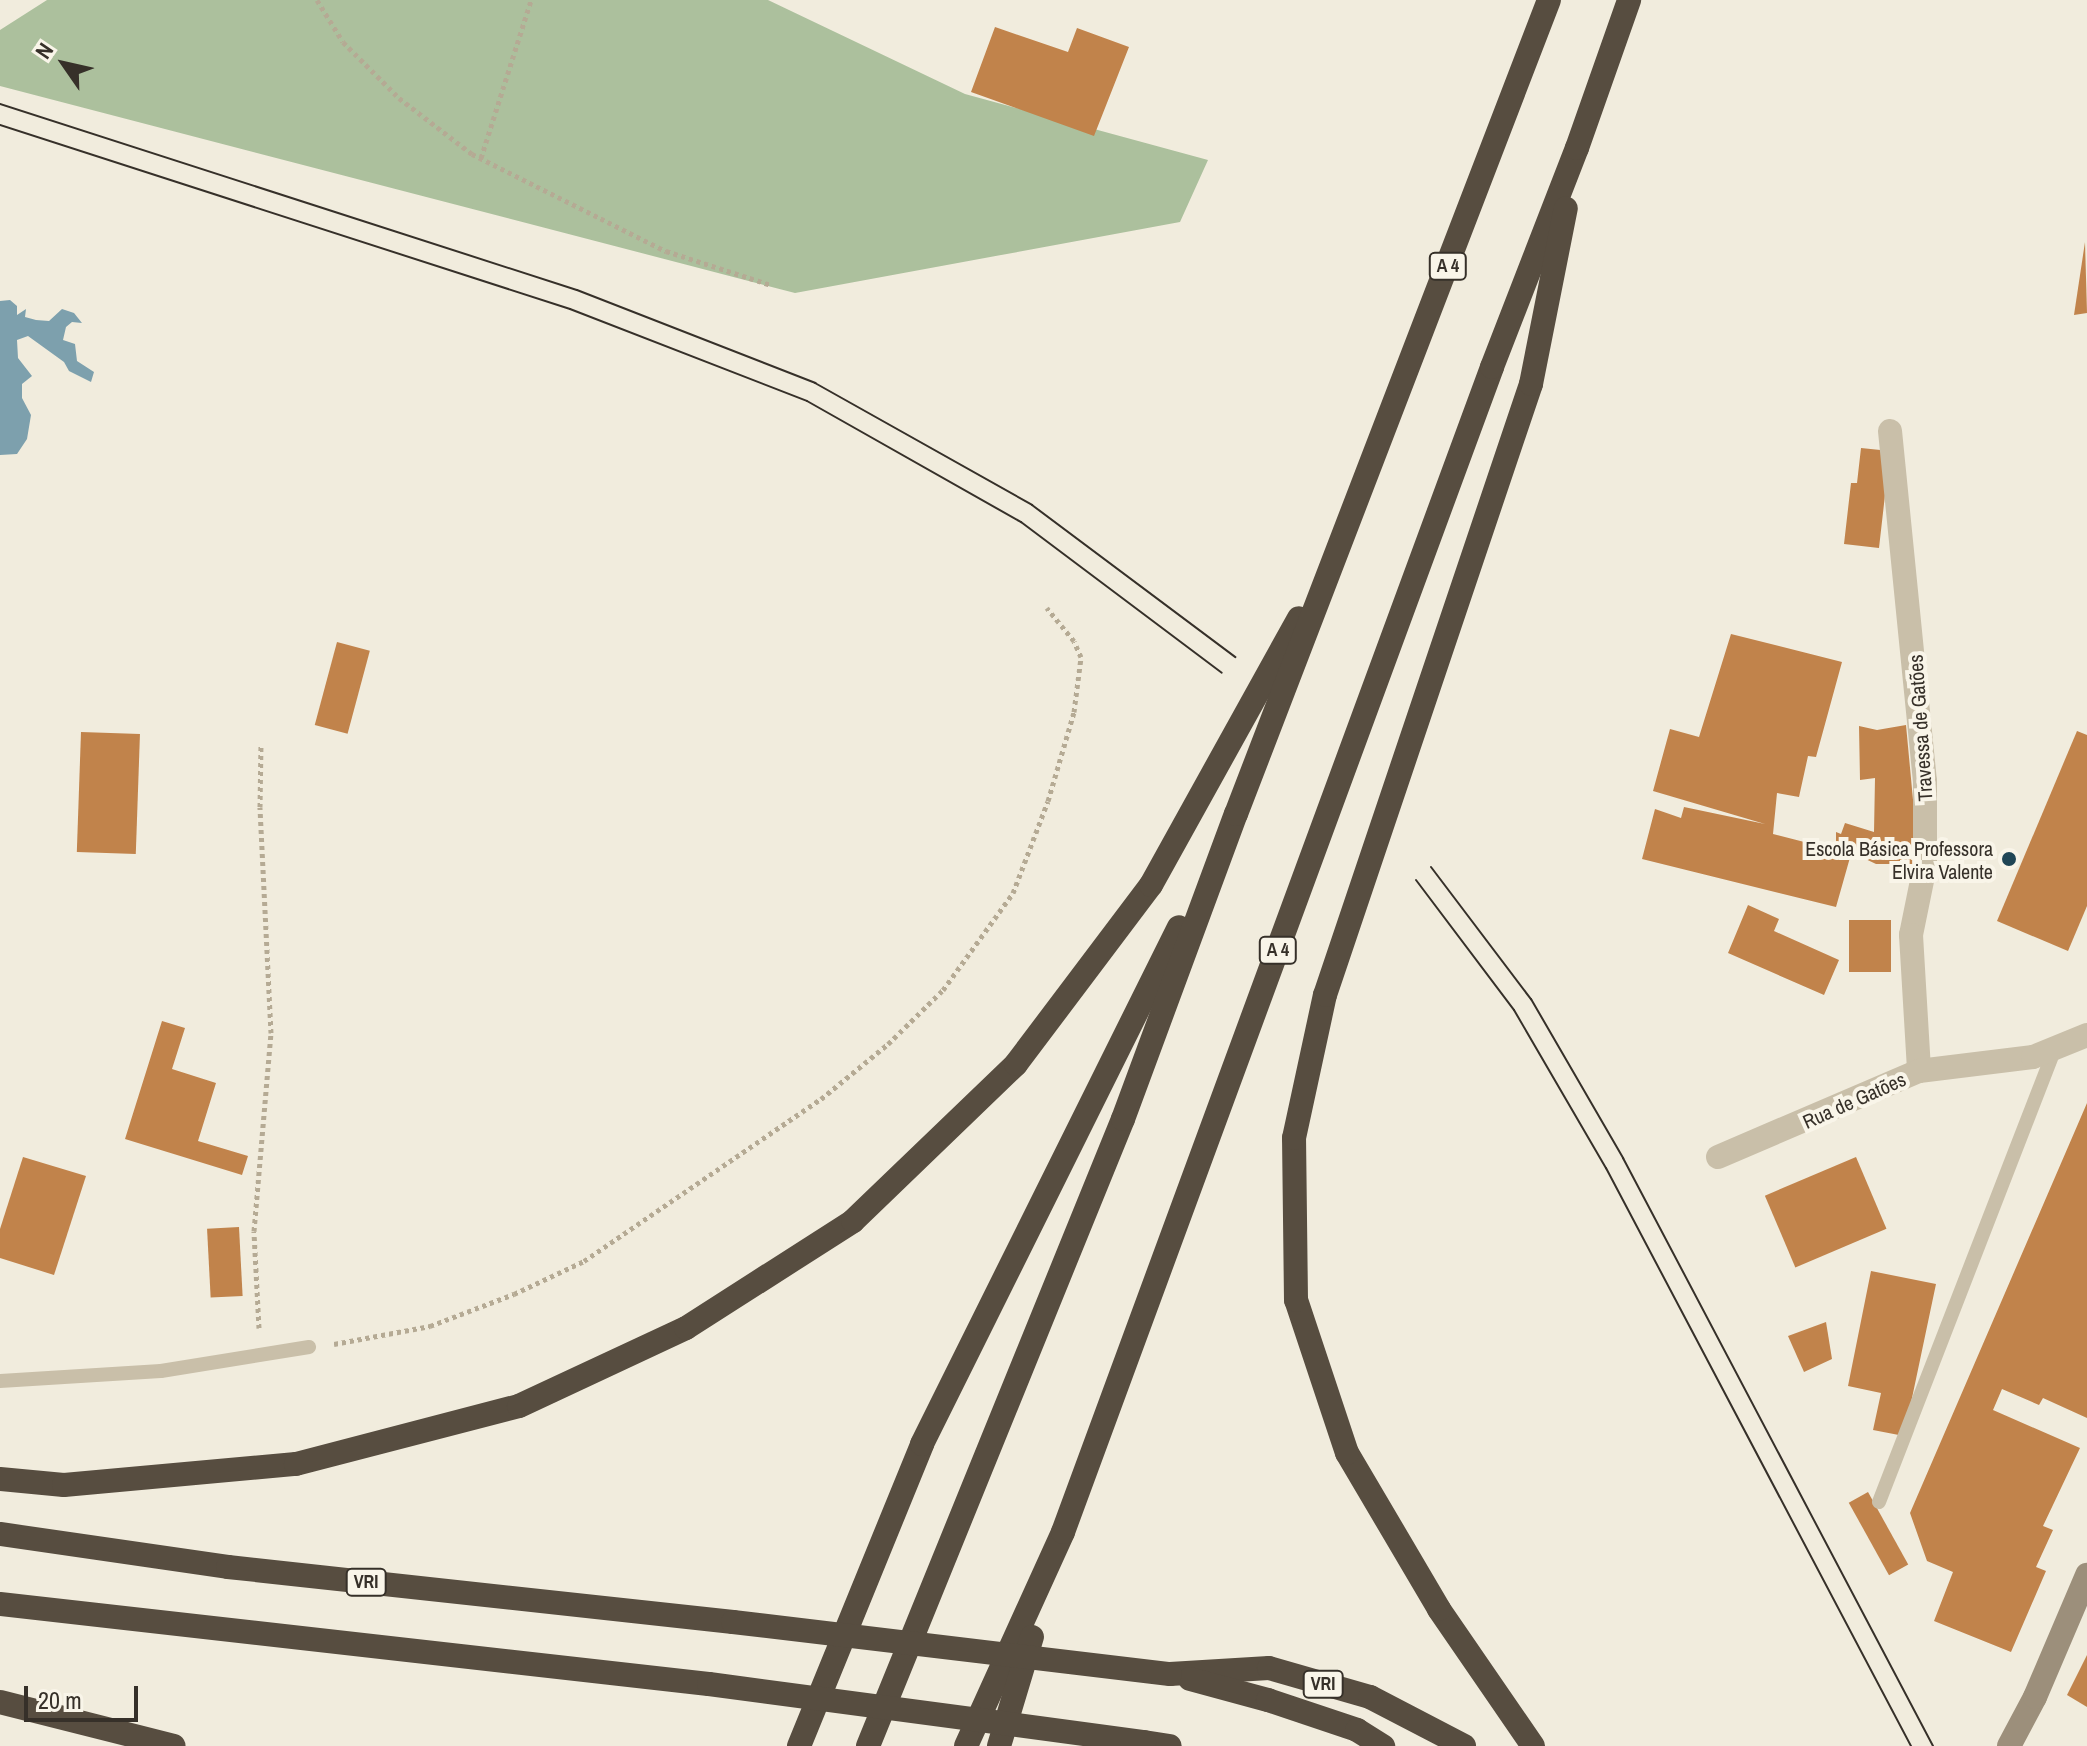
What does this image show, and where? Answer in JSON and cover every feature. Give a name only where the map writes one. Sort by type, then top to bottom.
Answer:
[{"type":"highway","name":"A 4","points":[[868,1746],[1123,1119],[1236,814],[1549,0]]},
{"type":"highway","name":"A 4","points":[[966,1746],[1063,1532],[1492,367],[1577,148],[1629,0]]},
{"type":"highway","points":[[1533,1746],[1439,1609],[1347,1453],[1296,1300],[1294,1138],[1325,995],[1531,384],[1577,148]]},
{"type":"highway","points":[[0,1479],[64,1485],[296,1464],[519,1406],[686,1328],[853,1221],[1016,1064],[1151,885],[1347,531]]},
{"type":"highway","points":[[799,1746],[922,1444],[1236,814]]},
{"type":"highway","points":[[999,1746],[1063,1532]]},
{"type":"highway","name":"VRI","points":[[0,1534],[228,1567],[1170,1674],[1268,1700],[1357,1730],[1383,1746]]},
{"type":"highway","points":[[0,1604],[709,1684],[1170,1746]]},
{"type":"highway","name":"VRI","points":[[1170,1674],[1269,1668],[1370,1697],[1464,1746]]},
{"type":"highway","points":[[0,1702],[174,1746]]},
{"type":"main road","points":[[2009,1746],[2035,1697],[2087,1575]]},
{"type":"street","name":"Travessa de Gatões","points":[[1890,431],[1925,781],[1925,869],[1911,935],[1919,1071]]},
{"type":"street","name":"Rua de Gatões","points":[[1718,1157],[1919,1071],[2033,1057],[2087,1035]]},
{"type":"lane","points":[[1879,1502],[2055,1048]]},
{"type":"lane","points":[[0,1381],[161,1371],[309,1347]]},
{"type":"path","points":[[317,0],[343,42],[399,98],[481,158],[666,251],[771,285]]},
{"type":"path","points":[[481,158],[531,0]]},
{"type":"path","points":[[309,1347],[363,1341],[430,1326],[514,1294],[584,1261],[821,1099],[888,1044],[943,990],[1013,893],[1048,801],[1074,712],[1081,657],[1074,641],[1047,608]]},
{"type":"path","points":[[261,744],[260,807],[271,1033],[254,1231],[261,1353]]},
{"type":"green space","points":[[47,0],[768,0],[965,94],[1208,160],[1180,222],[795,293],[0,86],[0,30]]},
{"type":"water","points":[[10,300],[17,306],[17,315],[26,309],[25,317],[36,320],[49,321],[62,309],[74,313],[82,323],[72,322],[66,327],[63,340],[75,344],[77,361],[94,372],[91,382],[69,371],[64,362],[28,336],[17,340],[18,358],[32,376],[22,384],[22,398],[31,415],[27,439],[17,454],[0,455],[0,301]]},
{"type":"building","points":[[995,27],[1068,52],[1077,28],[1129,47],[1094,136],[971,92]]},
{"type":"building","points":[[2085,242],[2087,313],[2074,315]]},
{"type":"building","points":[[1861,448],[1890,451],[1879,548],[1844,544],[1851,483],[1857,483]]},
{"type":"building","points":[[1731,634],[1842,662],[1816,757],[1808,756],[1799,797],[1777,793],[1773,834],[1851,854],[1836,907],[1642,859],[1655,809],[1681,818],[1684,807],[1765,824],[1653,791],[1670,729],[1699,737]]},
{"type":"building","points":[[337,642],[370,651],[348,734],[315,725]]},
{"type":"building","points":[[1906,725],[1919,864],[1876,864],[1836,845],[1836,832],[1841,834],[1845,823],[1874,832],[1875,778],[1860,780],[1859,726],[1877,730]]},
{"type":"building","points":[[2077,731],[2087,735],[2087,906],[2068,951],[1997,921]]},
{"type":"building","points":[[81,732],[140,734],[136,854],[77,852]]},
{"type":"building","points":[[1748,905],[1779,919],[1774,931],[1839,960],[1824,995],[1728,953]]},
{"type":"building","points":[[1849,920],[1891,920],[1891,972],[1849,972]]},
{"type":"building","points":[[162,1021],[185,1028],[172,1069],[216,1083],[198,1141],[248,1156],[242,1175],[125,1139]]},
{"type":"building","points":[[2087,1103],[2087,1418],[2043,1398],[2039,1405],[2002,1389],[1993,1410],[2080,1448],[2043,1526],[2053,1530],[2036,1567],[2046,1571],[2011,1652],[1934,1621],[1953,1572],[1927,1561],[1910,1513]]},
{"type":"building","points":[[23,1157],[86,1176],[54,1275],[0,1258],[0,1229]]},
{"type":"building","points":[[1856,1157],[1886,1229],[1795,1267],[1765,1196]]},
{"type":"building","points":[[239,1227],[243,1296],[211,1298],[207,1229]]},
{"type":"building","points":[[1871,1271],[1936,1284],[1904,1436],[1873,1430],[1881,1393],[1848,1386]]},
{"type":"building","points":[[1826,1322],[1832,1359],[1804,1372],[1788,1336]]},
{"type":"building","points":[[1868,1492],[1908,1565],[1889,1575],[1849,1503]]},
{"type":"building","points":[[2087,1655],[2087,1707],[2067,1695]]},
{"type":"tram line","points":[[0,104],[577,290],[815,383],[1032,505],[1235,657]]},
{"type":"tram line","points":[[0,125],[570,309],[807,401],[1021,522],[1222,673]]},
{"type":"tram line","points":[[1431,867],[1531,999],[1623,1158],[1933,1746]]},
{"type":"tram line","points":[[1416,880],[1514,1010],[1606,1168],[1911,1746]]},
{"type":"place","name":"Escola Básica Professora Elvira Valente","points":[[2009,859]]}]
